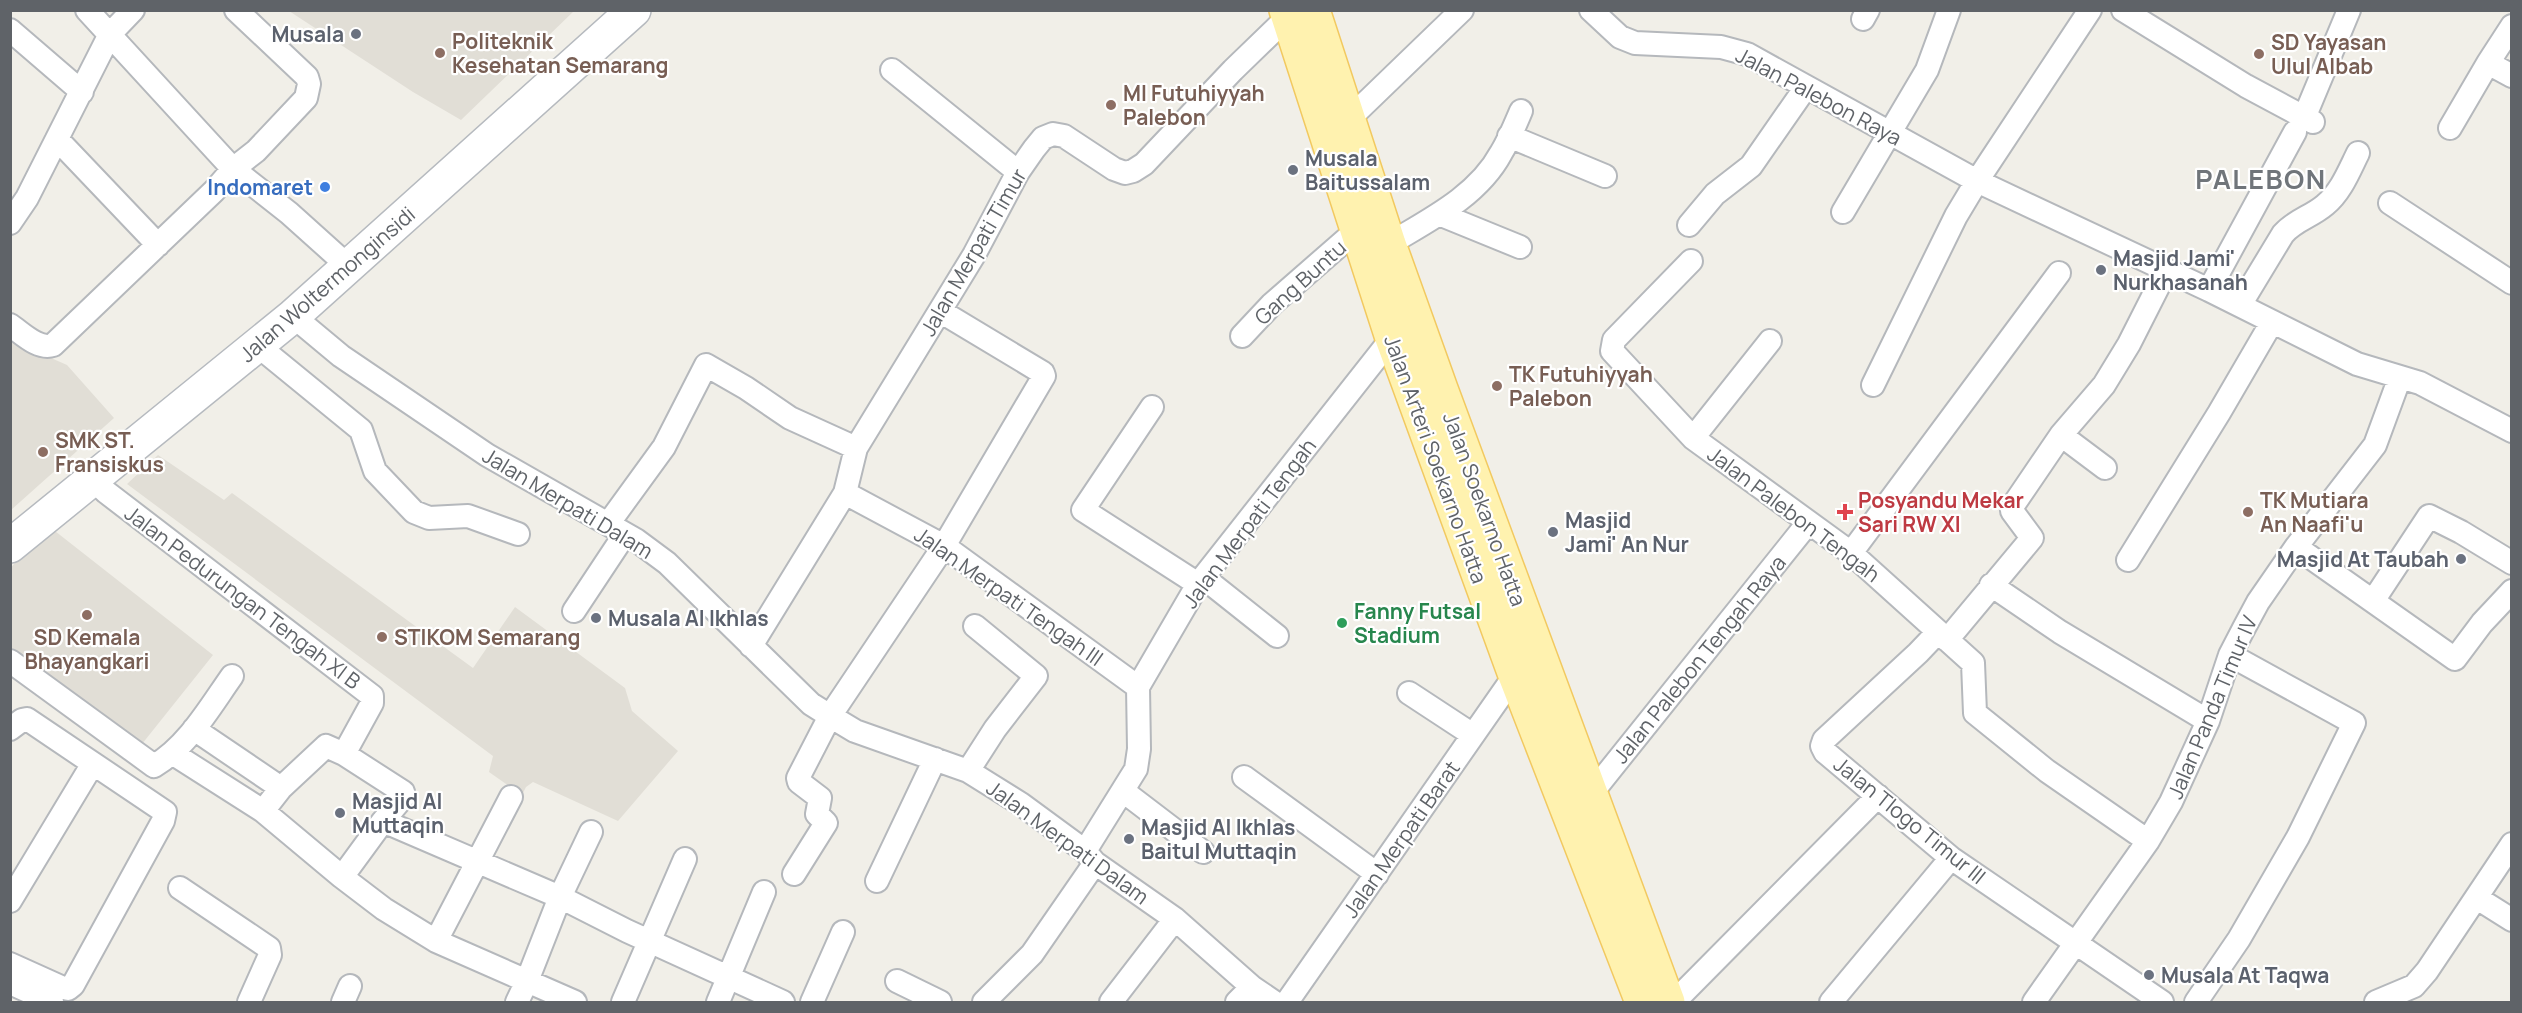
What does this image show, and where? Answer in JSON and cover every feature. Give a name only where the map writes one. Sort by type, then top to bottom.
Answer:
[{"type":"main road","name":"Jalan Woltermonginsidi","points":[[10,546],[293,316],[336,266],[529,78],[607,10]]},
{"type":"main road","name":"Jalan Woltermonginsidi","points":[[10,524],[206,365],[336,266],[634,10]]},
{"type":"main road","name":"Jalan Soekarno Hatta","points":[[1296,12],[1350,118],[1470,510],[1590,795],[1668,1002]]},
{"type":"main road","name":"Jalan Arteri Soekarno Hatta","points":[[1296,12],[1358,229],[1392,338],[1470,510],[1515,675],[1642,1002]]},
{"type":"street","points":[[87,10],[233,169],[289,213],[303,237],[336,266]]},
{"type":"street","points":[[10,223],[19,191],[57,139],[110,34],[134,10]]},
{"type":"street","points":[[10,325],[29,339],[50,347],[158,245],[233,169],[256,151],[306,98],[309,84],[307,77],[236,10]]},
{"type":"street","points":[[1350,118],[1462,10]]},
{"type":"street","name":"Jalan Palebon Raya","points":[[1591,10],[1620,37],[1629,41],[1731,49],[1747,54],[1977,181],[2209,290],[2357,364],[2420,383],[2510,428]]},
{"type":"street","points":[[1843,212],[1927,70],[1949,10]]},
{"type":"street","points":[[1873,385],[1956,216],[2090,10]]},
{"type":"street","points":[[2123,10],[2272,100],[2304,124]]},
{"type":"street","points":[[2209,290],[2304,124],[2349,10]]},
{"type":"street","name":"Jalan Merpati Timur","points":[[751,646],[844,493],[856,448],[974,255],[1018,172],[1043,138],[1053,134],[1064,136],[1114,169],[1125,173],[1133,171],[1144,164],[1233,70],[1296,12]]},
{"type":"street","points":[[2450,128],[2511,26]]},
{"type":"street","points":[[10,30],[82,92]]},
{"type":"street","points":[[2488,63],[2511,76]]},
{"type":"street","points":[[892,70],[1018,172]]},
{"type":"street","points":[[1689,225],[1715,194],[1751,166],[1806,87]]},
{"type":"street","points":[[1389,244],[1457,201],[1490,168],[1502,153],[1521,111]]},
{"type":"street","points":[[1509,136],[1605,176]]},
{"type":"street","points":[[57,139],[158,245]]},
{"type":"street","points":[[2240,305],[2283,234],[2290,225],[2325,205],[2337,193],[2358,153]]},
{"type":"street","points":[[2390,203],[2511,283]]},
{"type":"street","points":[[1439,214],[1520,247]]},
{"type":"street","name":"Gang Buntu","points":[[1242,336],[1272,304],[1358,229]]},
{"type":"street","name":"Jalan Palebon Tengah","points":[[1691,261],[1614,340],[1612,351],[1693,438],[1851,554],[1974,665],[1975,713],[2047,771],[2148,841]]},
{"type":"street","points":[[1942,636],[2032,538],[2012,507],[2061,435],[2104,385],[2129,344],[2166,271]]},
{"type":"street","points":[[1851,554],[2059,273]]},
{"type":"street","points":[[794,874],[826,825],[826,822],[817,814],[820,798],[798,780],[830,716],[944,546],[1044,375],[940,311]]},
{"type":"street","name":"Jalan Merpati Dalam","points":[[293,316],[341,356],[488,455],[616,529],[667,564],[811,704],[855,731],[968,771],[1021,804],[1175,920],[1245,994],[1274,1002]]},
{"type":"street","points":[[2128,560],[2272,322]]},
{"type":"street","name":"Jalan Merpati Tengah","points":[[1138,687],[1201,581],[1392,338]]},
{"type":"street","points":[[1693,438],[1770,341]]},
{"type":"street","points":[[257,345],[361,430],[375,471],[414,512],[429,518],[468,516],[518,534]]},
{"type":"street","points":[[574,611],[706,365],[746,388],[790,418],[856,448]]},
{"type":"street","name":"Jalan Panda Timur IV","points":[[2034,1002],[2148,841],[2171,802],[2208,721],[2230,655],[2258,602],[2375,445],[2400,377]]},
{"type":"street","points":[[1152,407],[1083,510],[1201,581],[1277,636]]},
{"type":"street","points":[[2061,435],[2105,468]]},
{"type":"street","name":"Jalan Pedurungan Tengah XI B","points":[[91,478],[115,499],[372,696],[372,703],[344,754]]},
{"type":"street","name":"Jalan Merpati Tengah III","points":[[844,493],[944,546],[1138,687]]},
{"type":"street","points":[[2373,601],[2429,516],[2511,562]]},
{"type":"street","name":"Jalan Palebon Tengah Raya","points":[[1590,795],[1808,523]]},
{"type":"street","points":[[2296,548],[2454,658],[2511,591]]},
{"type":"street","points":[[1991,585],[2060,632],[2208,721]]},
{"type":"street","points":[[968,771],[995,729],[1036,676],[975,626]]},
{"type":"street","name":"Jalan Tlogo Timur III","points":[[1942,636],[1918,653],[1824,740],[1822,746],[1825,752],[1951,858],[2162,1002]]},
{"type":"street","points":[[2196,1002],[2239,939],[2298,837],[2354,723],[2230,655]]},
{"type":"street","points":[[10,661],[150,765],[156,764],[172,753],[194,729],[232,676]]},
{"type":"street","name":"Jalan Merpati Barat","points":[[1287,1002],[1515,675]]},
{"type":"street","points":[[984,1002],[1032,954],[1090,857],[1136,769],[1139,749],[1138,687]]},
{"type":"street","points":[[1409,693],[1473,735]]},
{"type":"street","points":[[10,729],[27,719],[92,765],[165,812],[163,821],[73,985],[68,989],[61,987],[10,964]]},
{"type":"street","points":[[194,729],[281,788]]},
{"type":"street","points":[[263,811],[281,788],[326,746],[344,754],[403,792],[403,799],[383,821],[342,877]]},
{"type":"street","points":[[172,753],[263,811],[384,909],[436,940],[575,1002]]},
{"type":"street","points":[[878,881],[935,759]]},
{"type":"street","points":[[10,901],[92,765]]},
{"type":"street","points":[[1244,777],[1377,874]]},
{"type":"street","points":[[1123,791],[1203,852]]},
{"type":"street","points":[[1674,1002],[1878,796]]},
{"type":"street","points":[[436,940],[511,797]]},
{"type":"street","points":[[383,821],[560,897],[648,941],[783,1002]]},
{"type":"street","points":[[517,1002],[560,897],[591,832]]},
{"type":"street","points":[[2376,1002],[2414,986],[2446,945],[2511,844]]},
{"type":"street","points":[[1831,1002],[1951,858]]},
{"type":"street","points":[[623,1002],[685,859]]},
{"type":"street","points":[[180,888],[268,948],[270,955],[249,1002]]},
{"type":"street","points":[[718,1002],[764,892]]},
{"type":"street","points":[[2477,898],[2511,920]]},
{"type":"street","points":[[1111,1002],[1175,920]]},
{"type":"street","points":[[812,1002],[843,932]]},
{"type":"street","points":[[897,981],[940,1002]]},
{"type":"street","points":[[10,983],[52,1002]]},
{"type":"shaded area","name":"Politeknik Kesehatan Semarang","points":[[289,11],[574,11],[461,120],[413,92]]},
{"type":"shaded area","name":"SMK ST. Fransiskus","points":[[10,340],[67,365],[114,418],[11,510]]},
{"type":"shaded area","name":"STIKOM Semarang","points":[[158,455],[224,500],[232,493],[473,668],[515,607],[625,688],[632,711],[678,751],[618,821],[533,782],[526,787],[522,795],[489,772],[493,756],[127,484]]},
{"type":"shaded area","name":"SD Kemala Bhayangkari","points":[[46,524],[213,655],[138,749],[11,649],[10,569]]},
{"type":"place","name":"Musala","points":[[356,34]]},
{"type":"place","name":"Politeknik Kesehatan Semarang","points":[[440,53]]},
{"type":"place","name":"SD Yayasan Ulul Albab","points":[[2259,54]]},
{"type":"place","name":"MI Futuhiyyah Palebon","points":[[1111,105]]},
{"type":"place","name":"Musala Baitussalam","points":[[1293,170]]},
{"type":"place","name":"Indomaret","points":[[325,187]]},
{"type":"place","name":"Masjid Jami' Nurkhasanah","points":[[2101,270]]},
{"type":"place","name":"TK Futuhiyyah Palebon","points":[[1497,386]]},
{"type":"place","name":"SMK ST. Fransiskus","points":[[43,452]]},
{"type":"place","name":"Posyandu Mekar Sari RW XI","points":[[1845,512]]},
{"type":"place","name":"TK Mutiara An Naafi'u","points":[[2248,512]]},
{"type":"place","name":"Masjid Jami' An Nur","points":[[1553,532]]},
{"type":"place","name":"Masjid At Taubah","points":[[2461,559]]},
{"type":"place","name":"SD Kemala Bhayangkari","points":[[87,615]]},
{"type":"place","name":"Musala Al Ikhlas","points":[[596,618]]},
{"type":"place","name":"Fanny Futsal Stadium","points":[[1342,623]]},
{"type":"place","name":"STIKOM Semarang","points":[[382,637]]},
{"type":"place","name":"Masjid Al Muttaqin","points":[[340,813]]},
{"type":"place","name":"Masjid Al Ikhlas Baitul Muttaqin","points":[[1129,839]]},
{"type":"place","name":"Musala At Taqwa","points":[[2149,975]]},
{"type":"district","name":"PALEBON","points":[[2261,178]]}]
